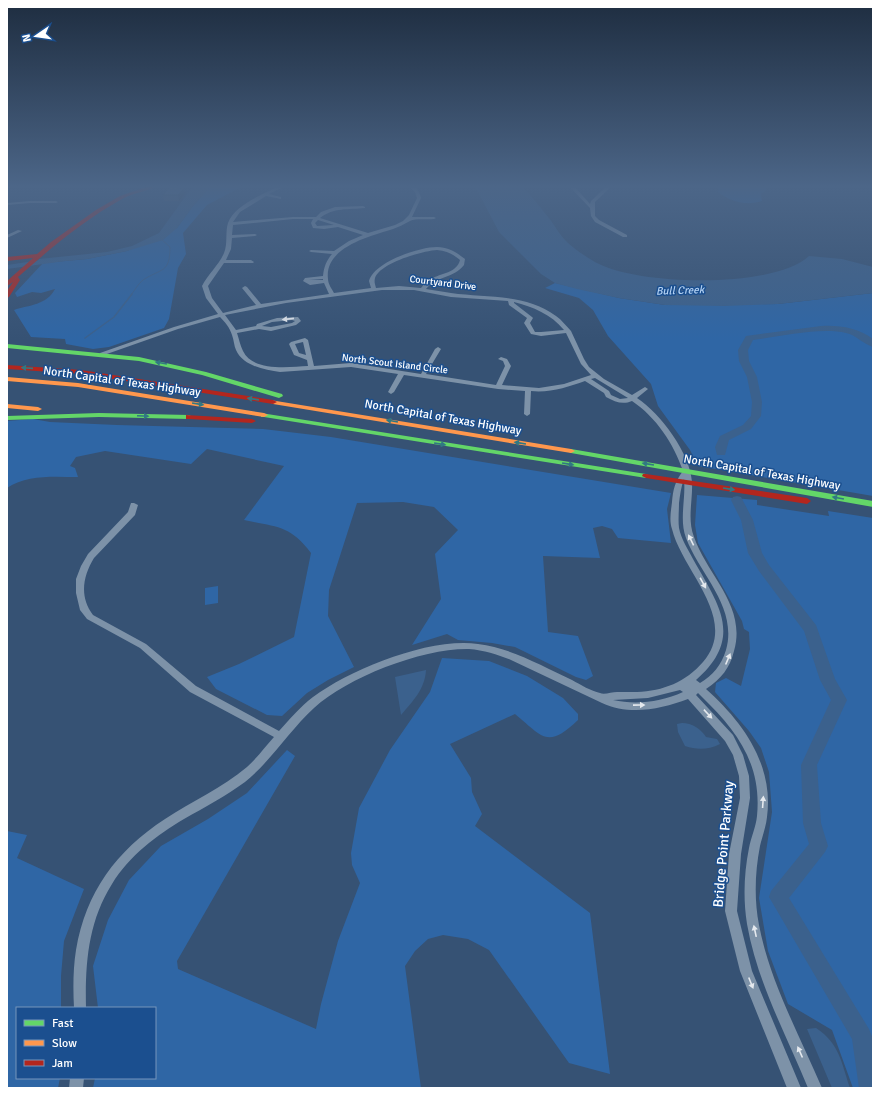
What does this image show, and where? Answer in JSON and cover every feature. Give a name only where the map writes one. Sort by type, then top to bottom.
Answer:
[{"type":"main road","points":[[7,284],[37,256],[61,237]]},
{"type":"main road","points":[[7,259],[37,256]]},
{"type":"main road","points":[[7,296],[17,280],[16,277]]},
{"type":"main road","points":[[7,346],[102,354],[139,359],[204,373],[333,411]]},
{"type":"main road","name":"North Capital of Texas Highway","points":[[8,367],[81,372],[333,411],[686,470],[873,504]]},
{"type":"main road","name":"North Capital of Texas Highway","points":[[7,379],[78,385],[873,511]]},
{"type":"main road","points":[[7,406],[104,415]]},
{"type":"main road","points":[[7,418],[62,414],[104,415],[212,418],[332,426]]},
{"type":"street","name":"North Scout Island Circle","points":[[230,237],[229,247],[222,261],[205,286],[207,296],[234,332],[238,351],[254,364],[272,370],[352,365],[528,390],[554,389],[595,376]]},
{"type":"street","points":[[332,295],[326,279],[327,268],[335,253],[343,246],[363,237]]},
{"type":"street","points":[[374,290],[372,281],[378,270],[413,252],[422,249],[440,249],[455,253],[463,260],[463,264],[459,269],[430,281],[423,289]]},
{"type":"street","points":[[312,251],[335,253]]},
{"type":"street","points":[[222,261],[251,262]]},
{"type":"street","points":[[245,288],[259,306]]},
{"type":"street","name":"Courtyard Drive","points":[[102,354],[185,325],[221,315],[259,306],[332,295],[396,288],[423,289],[449,295],[493,297],[511,300],[530,305],[555,317],[568,331],[579,357],[586,367],[595,376],[632,397],[650,412],[683,459],[690,483]]},
{"type":"street","points":[[511,300],[511,304],[514,307],[530,318],[527,323],[533,333],[541,334],[568,331]]},
{"type":"street","points":[[234,332],[259,327],[271,329],[294,324],[298,321],[296,318],[290,318],[264,323],[259,325],[259,327]]},
{"type":"street","points":[[423,375],[438,350]]},
{"type":"street","points":[[310,359],[312,368]]},
{"type":"street","points":[[498,386],[508,366],[504,360],[501,359]]},
{"type":"street","points":[[391,392],[402,372]]},
{"type":"street","points":[[586,379],[607,392],[608,396],[621,402],[627,401],[645,389]]},
{"type":"street","points":[[527,414],[528,390]]},
{"type":"street","points":[[601,698],[609,695],[639,696],[659,693],[686,683],[696,677],[711,659],[719,642],[719,618],[712,601],[680,541],[674,522],[678,481],[686,470]]},
{"type":"street","points":[[80,1007],[79,989],[83,934],[94,902],[120,862],[150,834],[172,820],[225,791],[254,768],[280,736],[314,702],[353,677],[413,655],[441,648],[469,646],[486,648],[504,653],[551,673],[609,703],[637,706],[662,704],[681,699],[717,676],[726,664],[732,650],[734,635],[732,619],[724,600],[688,533],[687,517],[690,483]]},
{"type":"street","points":[[134,505],[132,513],[91,556],[85,566],[80,579],[80,593],[84,608],[90,617],[143,646],[193,689],[280,736]]},
{"type":"street","points":[[712,601],[724,600]]},
{"type":"street","name":"Bridge Point Parkway","points":[[686,683],[722,710],[737,727],[753,754],[760,773],[763,794],[762,816],[754,852],[750,897],[753,925],[759,953],[769,985],[815,1088]]},
{"type":"street","name":"Bridge Point Parkway","points":[[695,691],[729,738],[738,755],[744,776],[745,798],[735,854],[732,911],[738,947],[746,971],[794,1088]]},
{"type":"shaded area","points":[[157,237],[184,237],[186,254],[178,268],[169,319],[164,328],[109,347],[93,349],[66,344],[65,339],[31,337],[14,310],[42,301],[52,294],[55,289],[41,293],[32,292],[17,297],[15,293],[43,263],[87,259],[127,251]]},
{"type":"shaded area","points":[[555,283],[619,298],[665,305],[778,304],[873,293],[873,496],[698,466],[690,450],[658,406],[651,384],[608,336],[593,310],[579,298],[545,288]]},
{"type":"shaded area","points":[[33,419],[50,422],[117,425],[263,429],[331,437],[671,493],[667,509],[671,543],[618,538],[612,529],[602,526],[593,528],[600,558],[543,556],[548,632],[578,636],[593,676],[586,680],[576,677],[515,647],[458,640],[447,634],[412,645],[441,599],[435,554],[458,530],[434,507],[403,502],[357,503],[329,590],[328,616],[354,667],[328,680],[307,693],[282,716],[267,715],[216,689],[207,677],[239,664],[294,637],[311,553],[296,537],[289,532],[274,526],[244,520],[284,466],[207,449],[191,464],[105,451],[76,457],[70,466],[75,468],[78,477],[32,478],[23,480],[7,488],[7,421]]},
{"type":"shaded area","points":[[697,495],[757,500],[757,505],[829,516],[828,511],[873,518],[873,1088],[853,1088],[832,1030],[788,1004],[768,951],[759,898],[772,812],[769,772],[761,748],[749,731],[715,692],[716,683],[726,678],[741,686],[750,649],[749,632],[744,629],[742,621],[698,543],[695,525]]},
{"type":"shaded area","points":[[218,586],[218,603],[205,605],[205,588]]},
{"type":"shaded area","points":[[442,658],[489,661],[527,676],[563,698],[578,714],[578,720],[568,729],[559,735],[552,737],[539,733],[515,714],[450,744],[471,778],[472,792],[482,814],[475,826],[590,913],[610,1074],[569,1063],[489,950],[468,939],[443,935],[428,939],[415,951],[405,966],[421,1088],[93,1088],[95,1079],[156,1079],[156,1007],[98,1007],[93,966],[108,920],[129,880],[161,846],[208,819],[247,793],[287,750],[295,756],[177,961],[178,969],[316,1029],[321,1004],[338,941],[360,883],[352,865],[351,853],[359,808],[390,750],[430,692]]},
{"type":"shaded area","points":[[7,831],[27,835],[17,858],[84,889],[64,941],[61,976],[61,1007],[16,1007],[16,1079],[60,1079],[58,1088],[7,1088]]},
{"type":"water","points":[[150,237],[166,237],[163,240],[127,251],[87,259],[35,264],[39,259],[107,252],[132,246]]},
{"type":"water","points":[[504,237],[563,237],[582,254],[599,264],[618,271],[644,276],[674,279],[738,279],[767,274],[792,267],[809,256],[842,259],[873,267],[873,293],[778,304],[724,306],[665,305],[619,298],[577,289],[555,283],[541,274]]},
{"type":"water","points":[[426,670],[421,689],[401,715],[395,677]]},
{"type":"water","points":[[682,723],[696,727],[702,731],[706,737],[717,739],[720,744],[702,749],[685,746],[678,732],[677,724]]},
{"type":"water","points":[[816,1028],[830,1040],[839,1054],[850,1088],[832,1088],[807,1029]]},
{"type":"waterway","points":[[131,295],[143,280],[166,266],[170,256],[170,247],[161,239]]},
{"type":"waterway","name":"Bull Creek","points":[[7,267],[55,260]]},
{"type":"waterway","points":[[85,338],[114,317],[132,294]]},
{"type":"waterway","points":[[721,453],[724,438],[747,427],[756,416],[757,402],[752,377],[744,361],[743,350],[749,338],[812,330],[839,329],[856,333],[873,344]]},
{"type":"waterway","points":[[737,500],[747,520],[755,553],[764,568],[811,629],[828,680],[839,700],[809,765],[812,823],[819,846],[778,897],[862,1036],[870,1088]]},
{"type":"traffic: fast","points":[[7,346],[139,359],[204,373],[279,396]]},
{"type":"traffic: fast","points":[[7,418],[99,415],[189,417]]},
{"type":"traffic: fast","points":[[264,415],[646,476]]},
{"type":"traffic: fast","points":[[571,451],[873,504]]},
{"type":"traffic: slow","points":[[7,379],[78,385],[264,415]]},
{"type":"traffic: slow","points":[[273,402],[571,451]]},
{"type":"traffic: slow","points":[[7,406],[38,409]]},
{"type":"traffic: jam","points":[[7,284],[61,237]]},
{"type":"traffic: jam","points":[[7,259],[37,256]]},
{"type":"traffic: jam","points":[[7,296],[17,280],[16,278]]},
{"type":"traffic: jam","points":[[7,367],[81,372],[273,402]]},
{"type":"traffic: jam","points":[[189,417],[252,421]]},
{"type":"traffic: jam","points":[[646,476],[807,501]]}]
